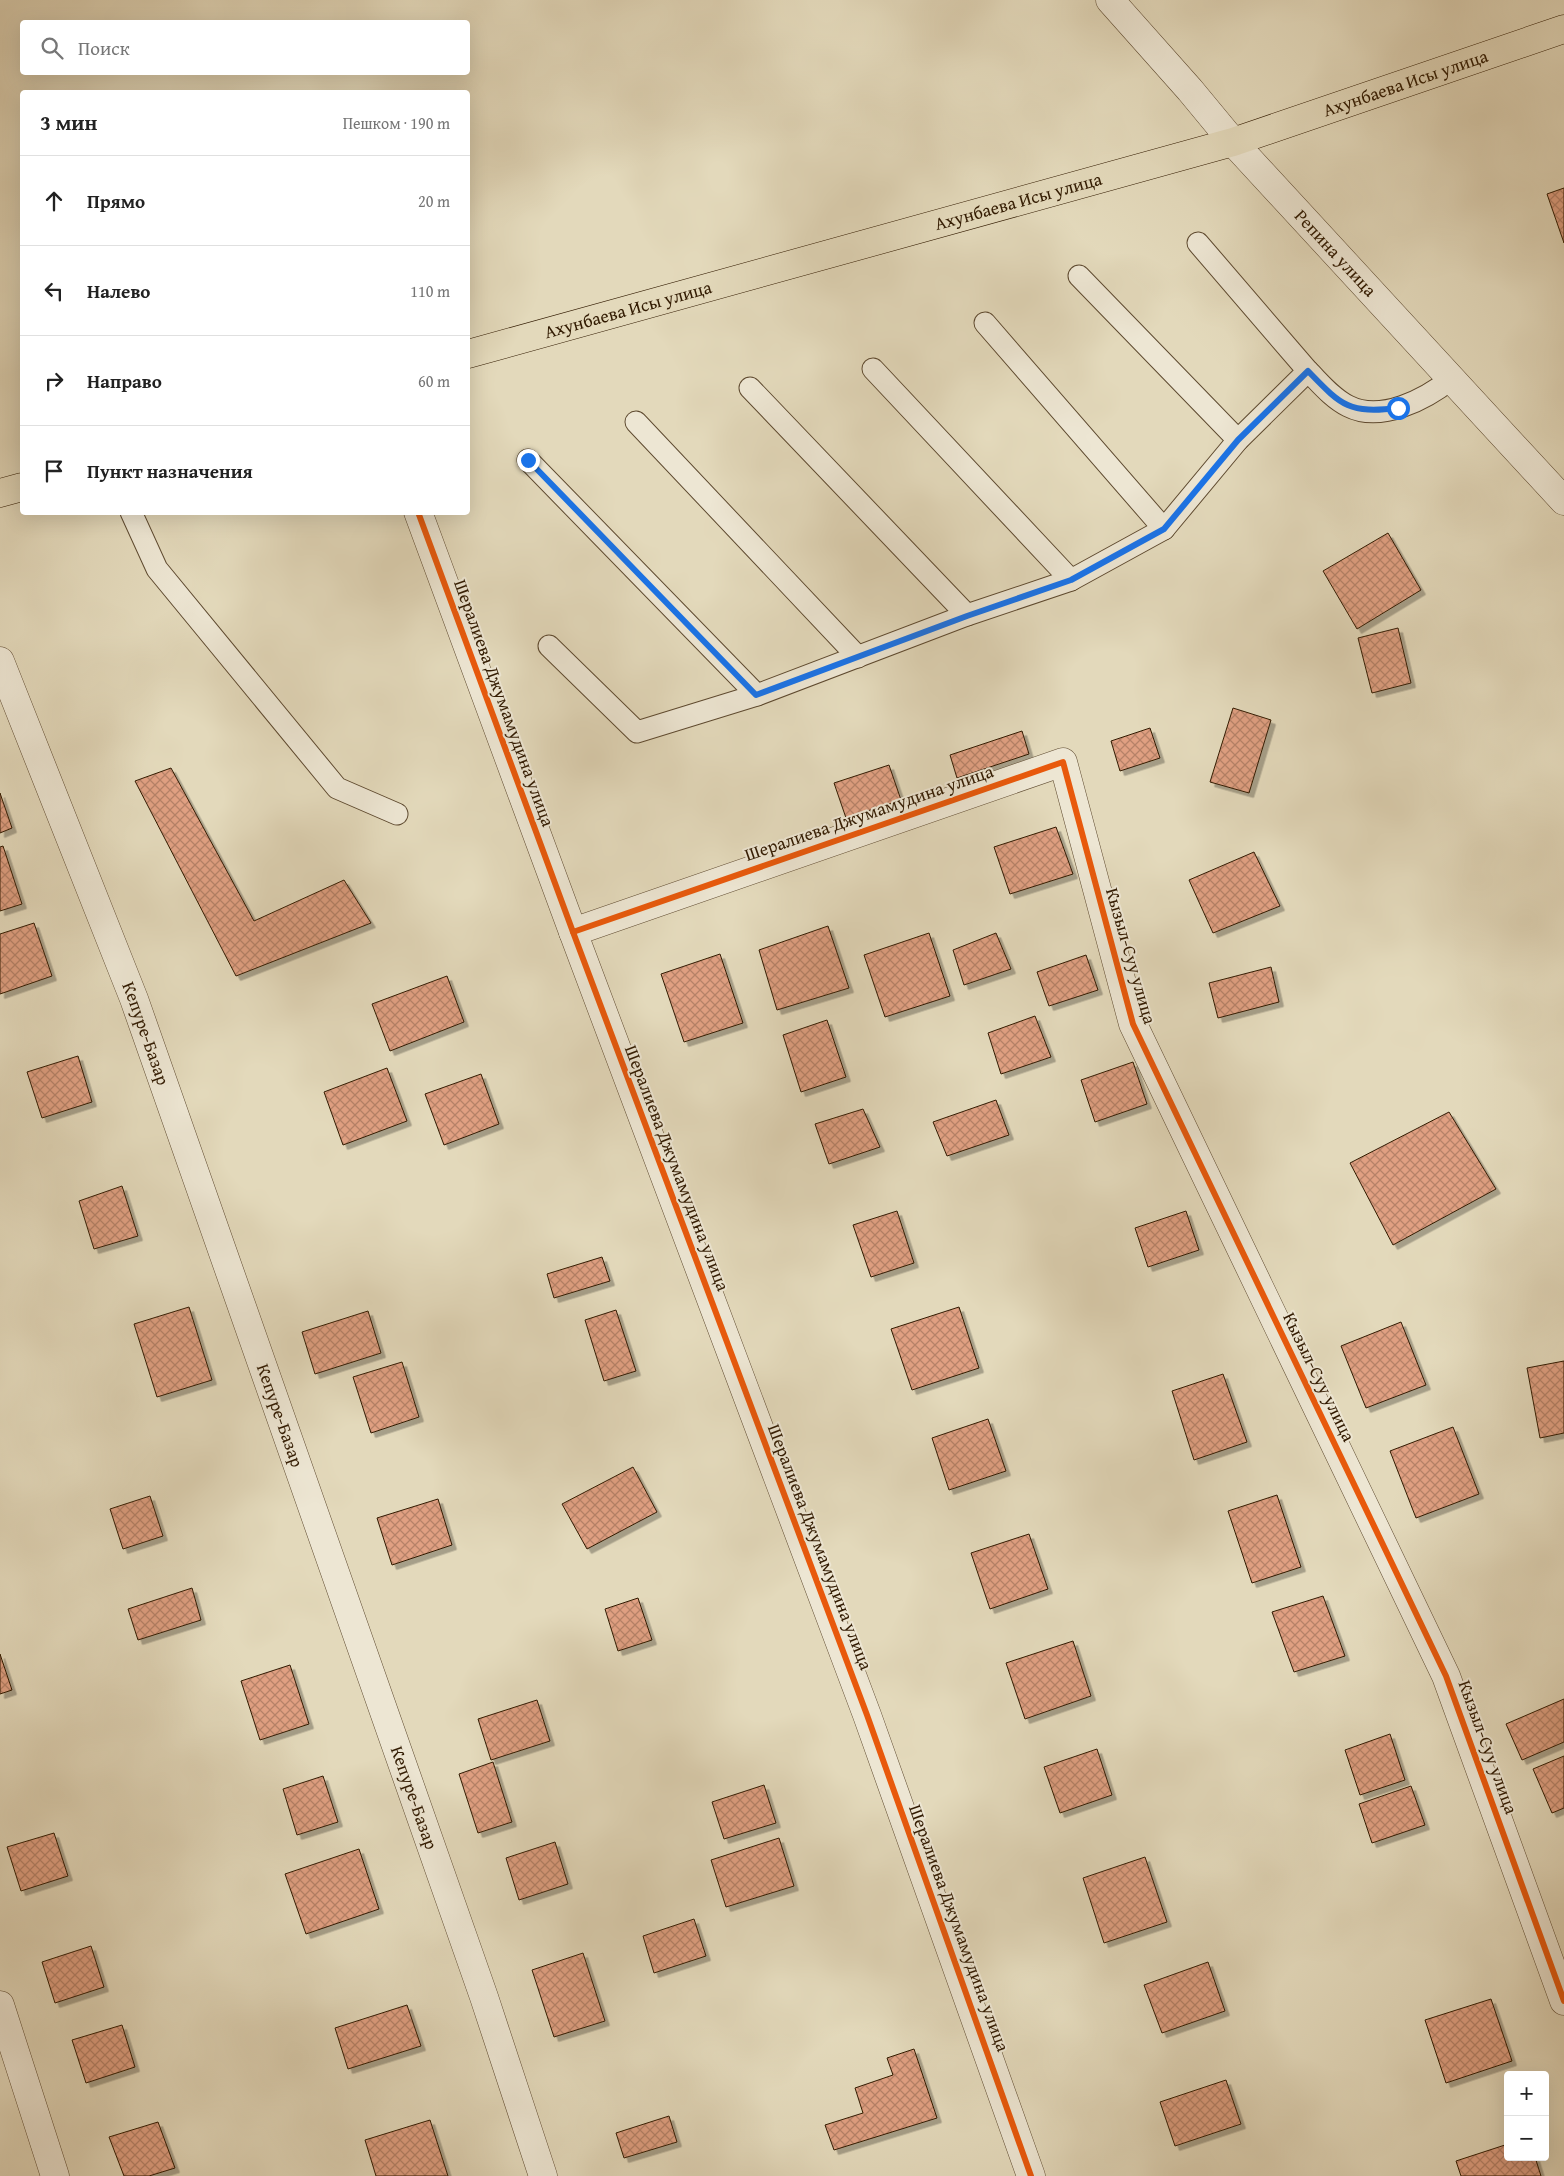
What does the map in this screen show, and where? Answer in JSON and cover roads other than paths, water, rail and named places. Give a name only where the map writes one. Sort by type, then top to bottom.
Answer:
[{"type":"main road","name":"Ахунбаева Исы улица","points":[[470,353],[1233,142],[1564,29]]},
{"type":"main road","points":[[0,493],[20,488]]},
{"type":"street","name":"Репина улица","points":[[1110,0],[1190,90],[1233,142],[1564,501]]},
{"type":"street","name":"Шералиева Джумамудина улица","points":[[419,515],[573,932],[867,1715],[1031,2176]]},
{"type":"street","name":"Кепуре-Базар","points":[[0,661],[134,999],[478,1978],[543,2176]]},
{"type":"street","name":"Шералиева Джумамудина улица","points":[[573,932],[1063,762]]},
{"type":"street","name":"Кызыл-Суу улица","points":[[1063,762],[1133,1024],[1446,1676],[1564,2002]]},
{"type":"street","points":[[0,2005],[55,2176]]},
{"type":"lane","points":[[1198,243],[1308,371],[1335,398],[1350,407],[1364,410],[1398,408],[1418,402],[1451,379]]},
{"type":"lane","points":[[1080,276],[1238,440]]},
{"type":"lane","points":[[985,323],[1164,529]]},
{"type":"lane","points":[[873,369],[1071,580]]},
{"type":"lane","points":[[549,646],[637,732],[756,695],[967,616],[1071,580],[1164,529],[1238,440],[1308,371]]},
{"type":"lane","points":[[750,388],[967,616]]},
{"type":"lane","points":[[636,422],[858,657]]},
{"type":"lane","points":[[528,460],[756,695]]},
{"type":"lane","points":[[131,515],[157,570],[337,788],[397,814]]}]
